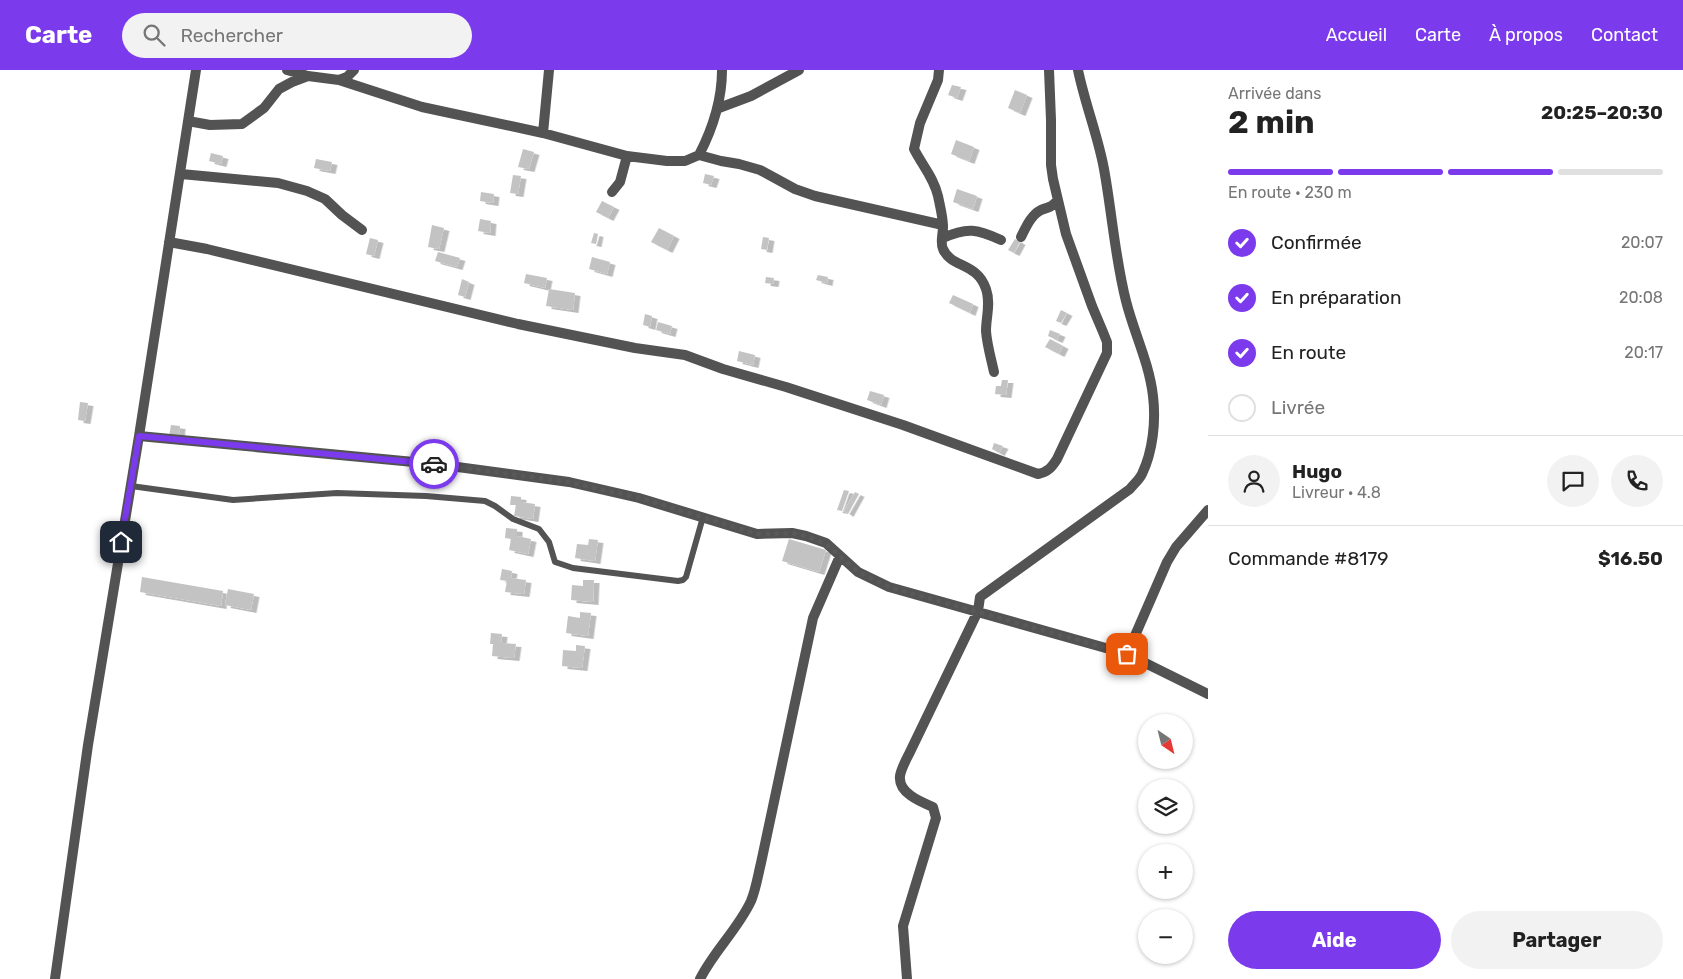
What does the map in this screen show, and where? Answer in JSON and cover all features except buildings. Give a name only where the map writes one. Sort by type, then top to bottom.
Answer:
[{"type":"street","points":[[55,979],[88,746],[181,174],[196,70]]},
{"type":"street","points":[[287,70],[308,76],[340,80],[422,107],[543,133],[627,156],[685,161],[699,155],[740,164],[760,170],[796,189],[815,196],[943,225]]},
{"type":"street","points":[[340,80],[354,70]]},
{"type":"street","points":[[543,133],[549,70]]},
{"type":"street","points":[[699,155],[719,108],[722,70]]},
{"type":"street","points":[[719,108],[751,96],[799,70]]},
{"type":"street","points":[[939,70],[938,80],[920,122],[914,149],[930,173],[938,196],[943,225],[941,247],[947,257],[979,276],[985,287],[988,297],[986,329],[994,372]]},
{"type":"street","points":[[169,242],[518,324],[635,348],[685,355],[723,369],[786,387],[903,425],[1038,474],[1046,472],[1057,459],[1107,353],[1107,342],[1071,249],[1058,200],[1051,165],[1052,120],[1049,70]]},
{"type":"street","points":[[907,979],[903,926],[936,818],[933,807],[908,793],[901,786],[900,776],[909,754],[978,611],[980,597],[1130,489],[1141,476],[1153,435],[1153,397],[1148,366],[1126,302],[1117,261],[1104,169],[1078,70]]},
{"type":"street","points":[[188,121],[210,125],[242,124],[264,108],[279,89],[308,76]]},
{"type":"street","points":[[612,192],[620,182],[627,156]]},
{"type":"street","points":[[181,174],[278,182],[325,199],[362,230]]},
{"type":"street","points":[[1021,236],[1031,219],[1041,210],[1050,208],[1058,200]]},
{"type":"street","points":[[943,238],[958,231],[969,230],[988,234],[1001,240]]},
{"type":"street","points":[[139,436],[435,464],[569,482],[640,498],[757,534],[792,533],[806,536],[826,544],[858,572],[889,587],[1127,654],[1208,694]]},
{"type":"street","points":[[1127,654],[1167,562],[1176,547],[1208,510]]},
{"type":"street","points":[[700,979],[751,900],[761,863],[813,618],[840,556]]},
{"type":"lane","points":[[131,486],[233,500],[337,493],[426,496],[484,501],[495,506],[513,520],[539,529],[549,542],[555,562],[573,568],[678,581],[686,577],[703,517]]},
{"type":"way so far","points":[[434,464],[569,482],[640,498],[757,534],[792,533],[806,536],[826,544],[858,572],[889,587],[1127,654]]},
{"type":"route","points":[[121,542],[139,436],[434,464]]}]
